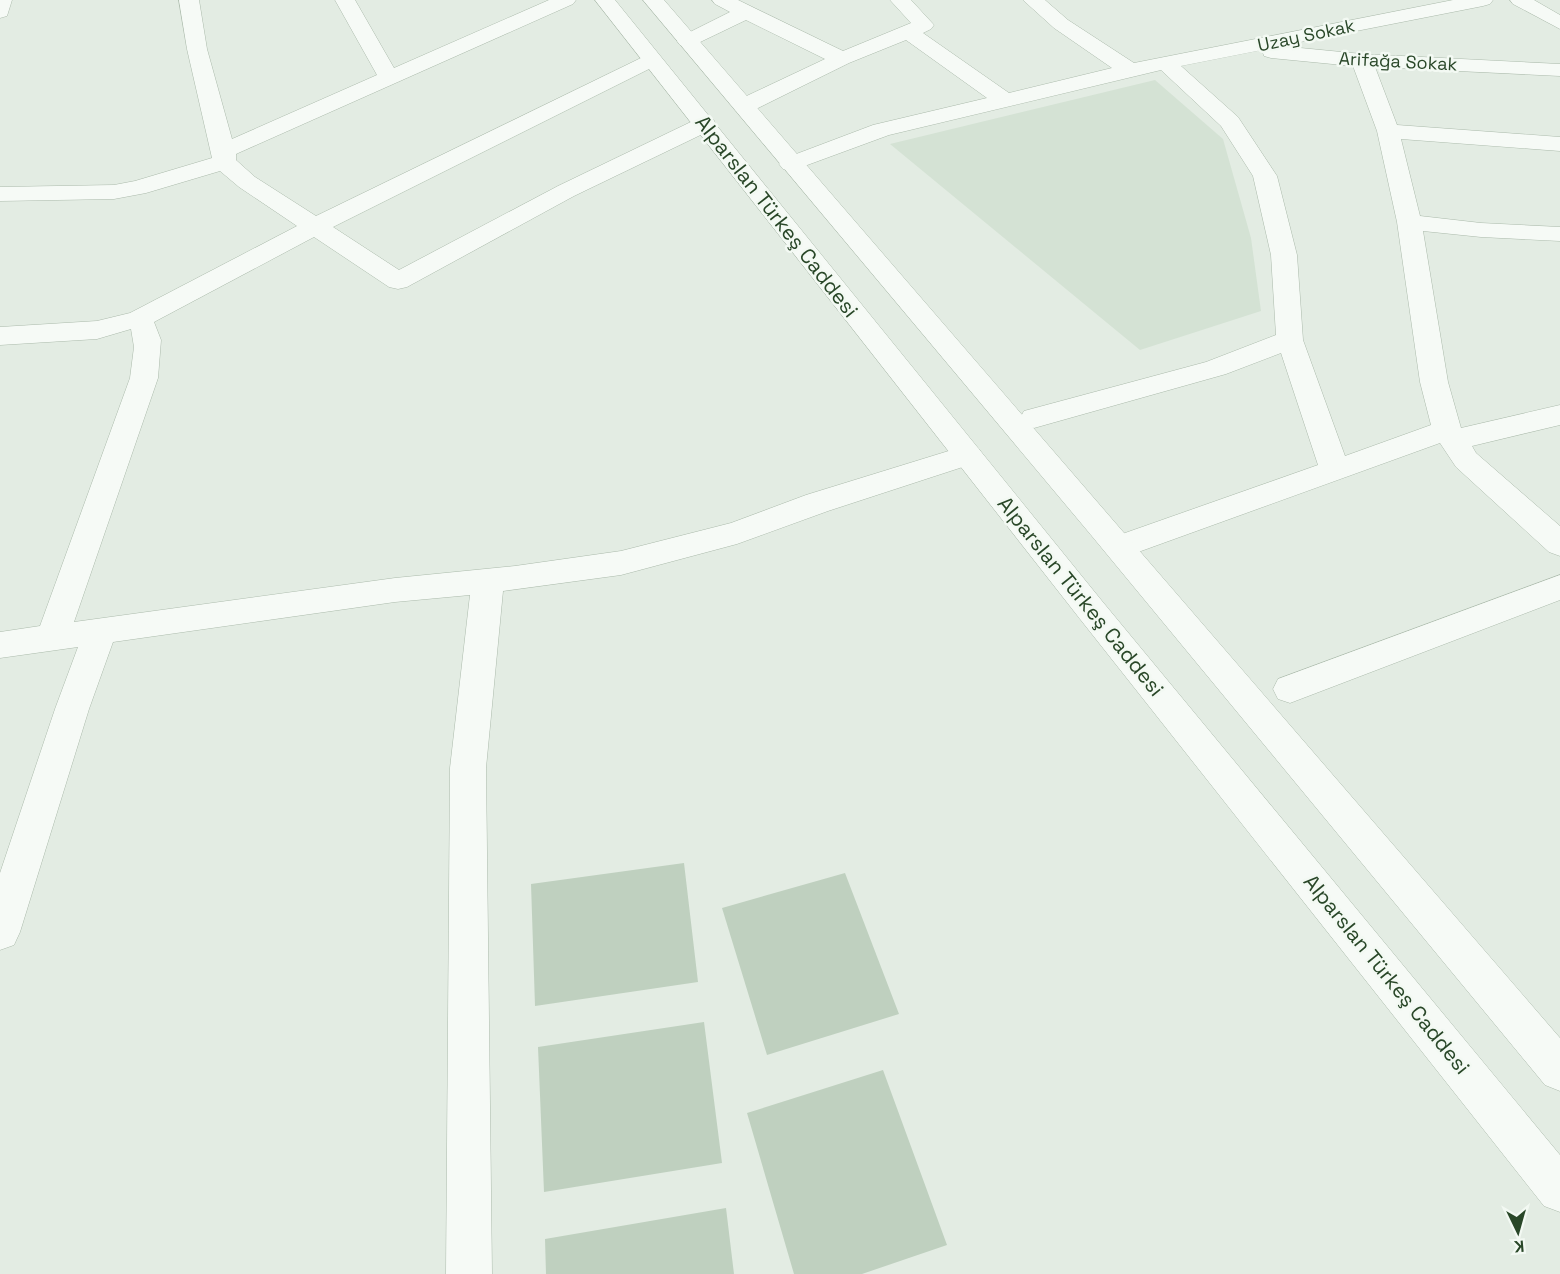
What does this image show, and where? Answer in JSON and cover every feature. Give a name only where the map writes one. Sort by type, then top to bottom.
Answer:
[{"type":"street","points":[[189,0],[197,49],[224,157],[247,182],[398,281],[566,190],[705,124]]},
{"type":"street","points":[[345,0],[390,78]]},
{"type":"street","points":[[0,194],[114,192],[138,188],[224,157],[390,78],[566,0]]},
{"type":"street","name":"Alparslan Türkeş Caddesi","points":[[605,0],[1560,1190]]},
{"type":"street","name":"Alparslan Türkeş Caddesi","points":[[653,0],[1558,1064]]},
{"type":"street","points":[[722,0],[842,58]]},
{"type":"street","points":[[744,106],[842,58],[924,25],[900,0]]},
{"type":"street","points":[[1033,0],[1061,24],[1130,70]]},
{"type":"street","name":"Uzay Sokak","points":[[791,164],[881,130],[1130,70],[1483,0]]},
{"type":"street","points":[[1520,0],[1560,23]]},
{"type":"street","points":[[1346,5],[1368,22]]},
{"type":"street","points":[[687,41],[746,12]]},
{"type":"street","points":[[906,31],[1006,101]]},
{"type":"street","name":"Arifağa Sokak","points":[[1237,49],[1362,60],[1560,70]]},
{"type":"street","points":[[0,336],[97,330],[139,319],[314,227],[652,60]]},
{"type":"street","points":[[1362,60],[1388,131],[1409,222],[1434,382],[1450,435],[1466,460],[1560,544]]},
{"type":"street","points":[[1165,63],[1230,122],[1265,176],[1284,255],[1290,340],[1335,470]]},
{"type":"street","points":[[1388,131],[1560,144]]},
{"type":"street","points":[[1409,222],[1481,230],[1560,234]]},
{"type":"street","points":[[52,638],[144,378],[149,338],[147,329],[139,319]]},
{"type":"street","points":[[1034,418],[1216,368],[1290,340]]},
{"type":"street","points":[[1119,548],[1335,470],[1450,435],[1560,415]]},
{"type":"street","points":[[0,645],[395,590],[488,581],[621,563],[737,533],[817,503],[968,455]]},
{"type":"street","points":[[469,1274],[468,768],[488,581]]},
{"type":"street","points":[[1290,689],[1560,588]]},
{"type":"street","points":[[0,932],[72,709],[101,631]]},
{"type":"shaded area","points":[[1155,80],[1223,139],[1251,238],[1261,311],[1140,350],[890,144]]},
{"type":"building","points":[[684,863],[698,982],[535,1006],[531,884]]},
{"type":"building","points":[[845,873],[899,1014],[767,1055],[722,908]]},
{"type":"building","points":[[704,1022],[722,1163],[544,1192],[538,1047]]},
{"type":"building","points":[[883,1070],[947,1245],[862,1274],[794,1274],[747,1113]]},
{"type":"building","points":[[726,1208],[734,1274],[546,1274],[545,1239]]}]
